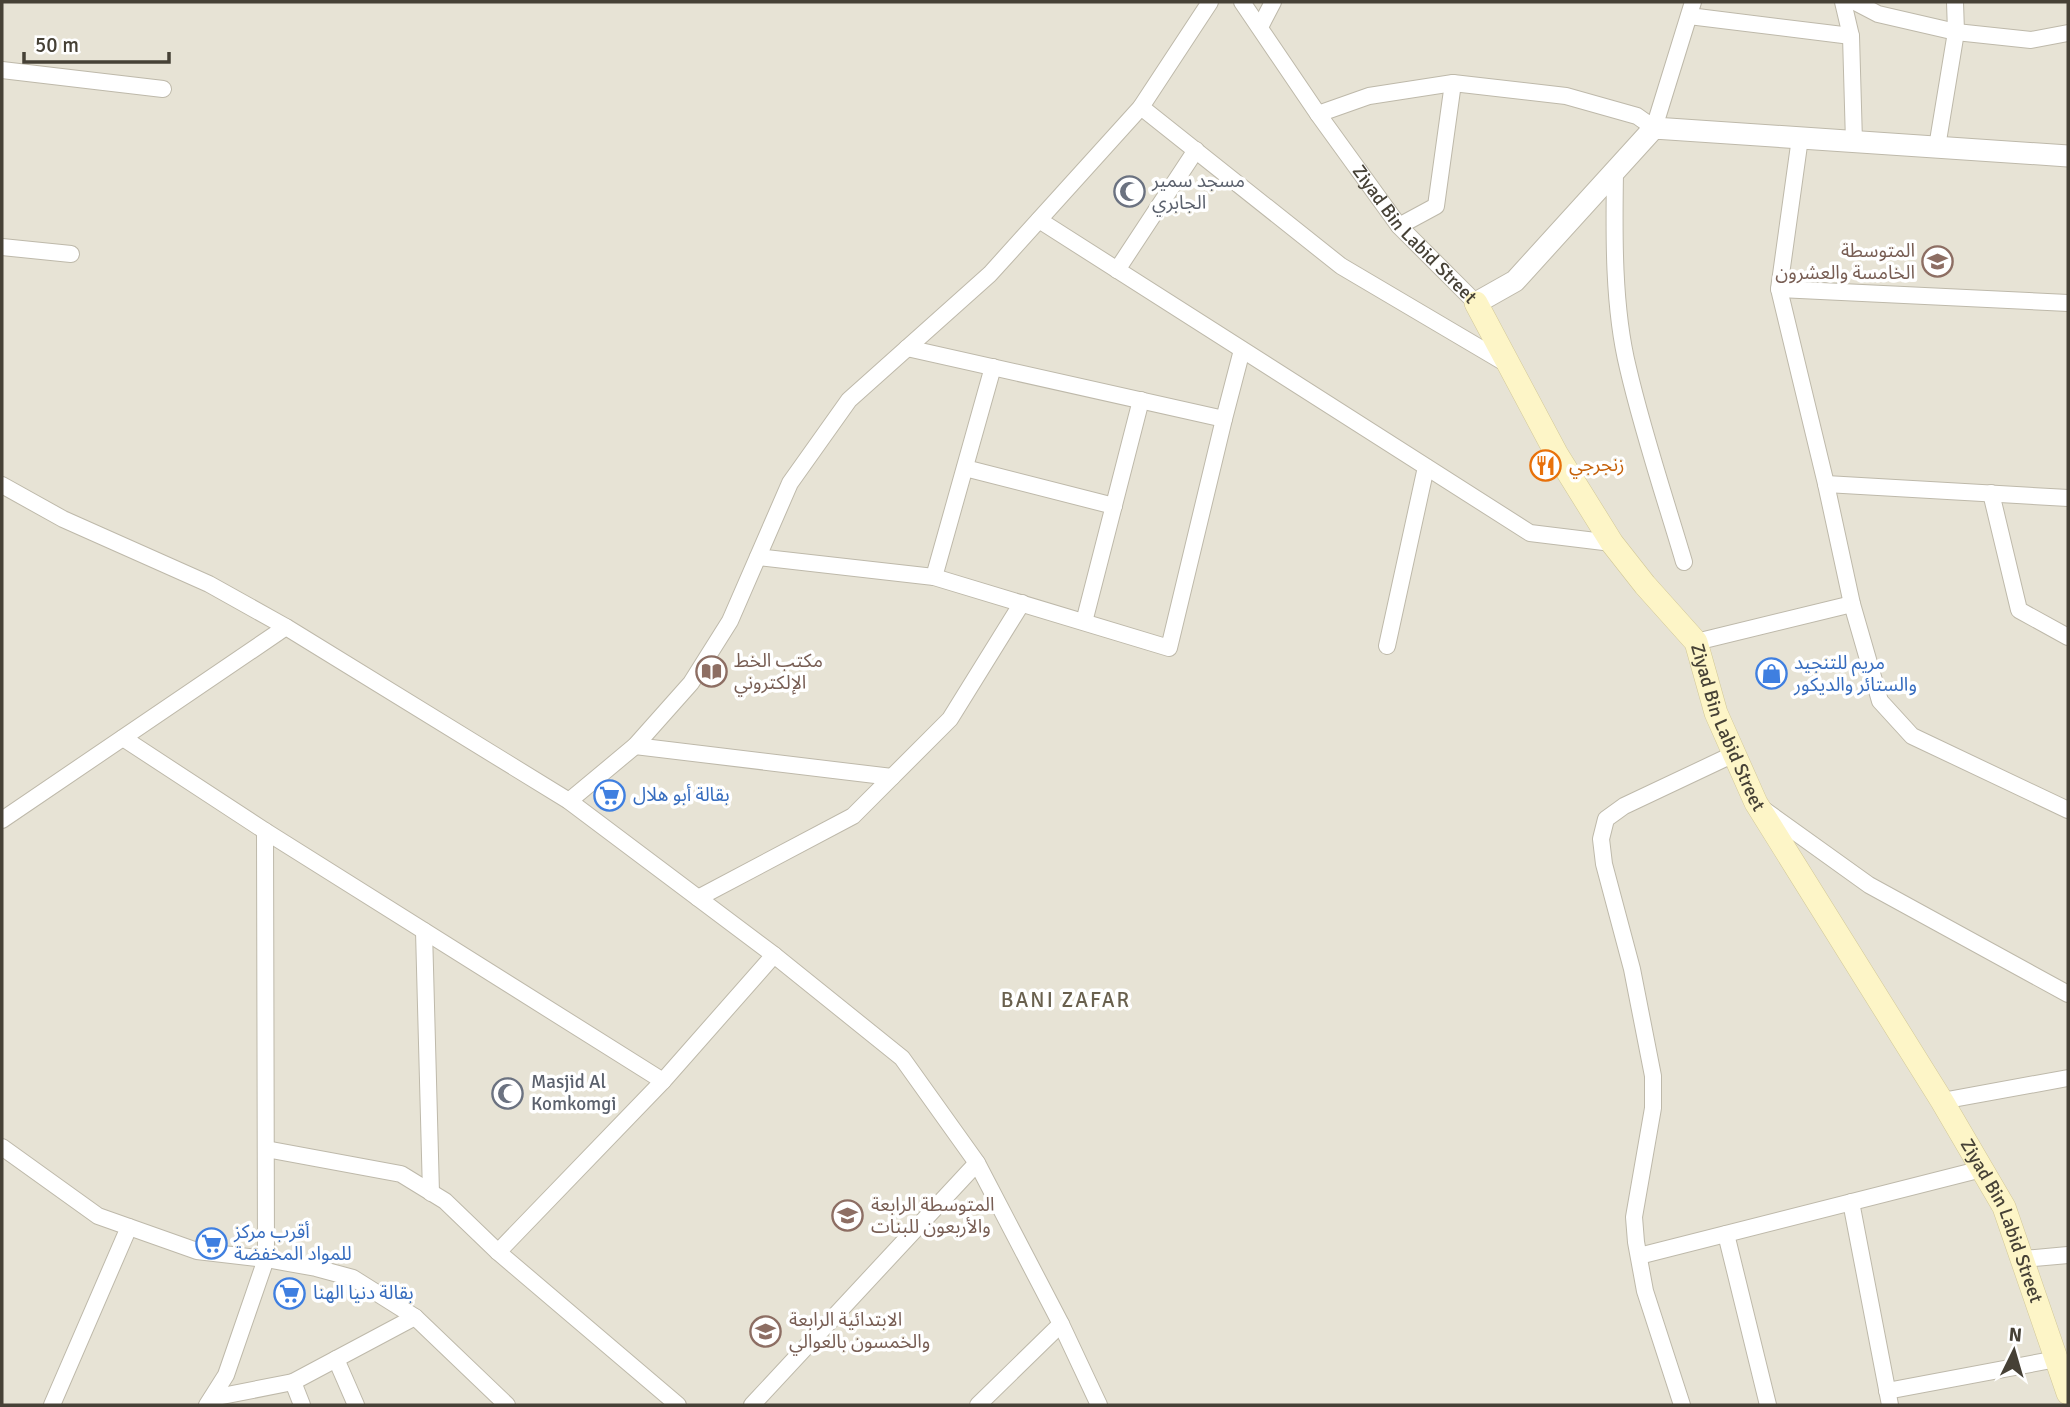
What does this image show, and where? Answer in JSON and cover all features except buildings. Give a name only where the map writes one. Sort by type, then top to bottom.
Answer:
[{"type":"main road","name":"Ziyad Bin Labid Street","points":[[1476,303],[1556,453],[1612,543],[1696,642],[1716,713],[1756,803],[1942,1101],[2004,1207],[2068,1393]]},
{"type":"street","points":[[569,801],[635,746],[691,683],[730,621],[790,483],[849,400],[990,274],[1039,220],[1141,107],[1210,2]]},
{"type":"street","name":"Ziyad Bin Labid Street","points":[[1242,2],[1399,226],[1476,303]]},
{"type":"street","points":[[1260,27],[1273,2]]},
{"type":"street","points":[[1843,2],[1851,36],[1854,142]]},
{"type":"street","points":[[1855,2],[1878,14],[1956,32],[2031,40],[2068,33]]},
{"type":"street","points":[[1937,147],[1956,32],[1955,2]]},
{"type":"street","points":[[1476,303],[1515,281],[1654,128],[1691,9],[1851,36]]},
{"type":"street","points":[[2,70],[163,89]]},
{"type":"street","points":[[1399,226],[1436,206],[1452,83]]},
{"type":"street","points":[[1318,114],[1369,96],[1452,83],[1566,96],[1637,116],[1654,128],[2068,156]]},
{"type":"street","points":[[1141,107],[1341,266],[1511,367]]},
{"type":"street","points":[[1800,138],[1779,289],[1852,604],[1880,701],[1912,736],[2068,810]]},
{"type":"street","points":[[1117,270],[1196,150]]},
{"type":"street","points":[[1615,172],[1618,298],[1627,366],[1684,562]]},
{"type":"street","points":[[1039,220],[1530,533],[1612,543]]},
{"type":"street","points":[[2,247],[71,254]]},
{"type":"street","points":[[1779,289],[2068,303]]},
{"type":"street","points":[[907,348],[1224,419]]},
{"type":"street","points":[[758,556],[934,577],[1169,648],[1242,350]]},
{"type":"street","points":[[934,577],[993,367]]},
{"type":"street","points":[[1084,622],[1142,400]]},
{"type":"street","points":[[1387,646],[1426,467]]},
{"type":"street","points":[[965,468],[1114,506]]},
{"type":"street","points":[[1826,484],[2068,498]]},
{"type":"street","points":[[2,485],[63,519],[209,584],[286,627],[569,801],[774,955],[902,1058],[977,1163],[1100,1405]]},
{"type":"street","points":[[1991,494],[2019,610],[2068,637]]},
{"type":"street","points":[[698,898],[853,816],[950,719],[1021,603]]},
{"type":"street","points":[[1696,642],[1852,604]]},
{"type":"street","points":[[2,820],[286,627]]},
{"type":"street","points":[[123,738],[265,831],[663,1080]]},
{"type":"street","points":[[635,746],[892,777]]},
{"type":"street","points":[[1682,1405],[1645,1291],[1639,1256],[1634,1217],[1653,1108],[1653,1076],[1632,969],[1604,864],[1601,839],[1606,819],[1624,806],[1734,754]]},
{"type":"street","points":[[1756,803],[1869,885],[2068,994]]},
{"type":"street","points":[[211,1403],[226,1375],[267,1259],[265,831]]},
{"type":"street","points":[[424,931],[431,1193]]},
{"type":"street","points":[[498,1252],[663,1080],[774,955]]},
{"type":"street","points":[[1942,1101],[2068,1078]]},
{"type":"street","points":[[2,1147],[98,1216],[197,1251],[267,1259],[353,1278],[415,1317],[507,1405]]},
{"type":"street","points":[[266,1149],[401,1174],[445,1202],[498,1252],[678,1405]]},
{"type":"street","points":[[752,1405],[977,1163]]},
{"type":"street","points":[[1639,1256],[1982,1169]]},
{"type":"street","points":[[1851,1202],[1889,1398],[2057,1359]]},
{"type":"street","points":[[52,1405],[129,1227]]},
{"type":"street","points":[[1726,1234],[1768,1405]]},
{"type":"street","points":[[2023,1259],[2068,1255]]},
{"type":"street","points":[[211,1403],[293,1382],[415,1317]]},
{"type":"street","points":[[978,1405],[1061,1324]]},
{"type":"street","points":[[337,1359],[356,1405]]},
{"type":"street","points":[[293,1382],[302,1405]]},
{"type":"shaded area","points":[[2,2],[2068,2],[2068,1405],[2,1405]]},
{"type":"place","name":"مسجد سمير الجابري","points":[[1129,192]]},
{"type":"place","name":"المتوسطة الخامسة والعشرون","points":[[1938,262]]},
{"type":"place","name":"زنجرجي","points":[[1546,465]]},
{"type":"place","name":"مكتب الخط الإلكتروني","points":[[711,672]]},
{"type":"place","name":"مريم للتنجيد والستائر والديكور","points":[[1771,674]]},
{"type":"place","name":"بقالة أبو هلال","points":[[610,795]]},
{"type":"place","name":"Masjid Al Komkomgi","points":[[508,1093]]},
{"type":"place","name":"المتوسطة الرابعة والأربعون للبنات","points":[[848,1216]]},
{"type":"place","name":"أقرب مركز للمواد المخفضة","points":[[211,1243]]},
{"type":"place","name":"بقالة دنيا الهنا","points":[[290,1293]]},
{"type":"place","name":"الابتدائية الرابعة والخمسون بالعوالي","points":[[766,1331]]},
{"type":"district","name":"BANI ZAFAR","points":[[1066,1000]]}]
